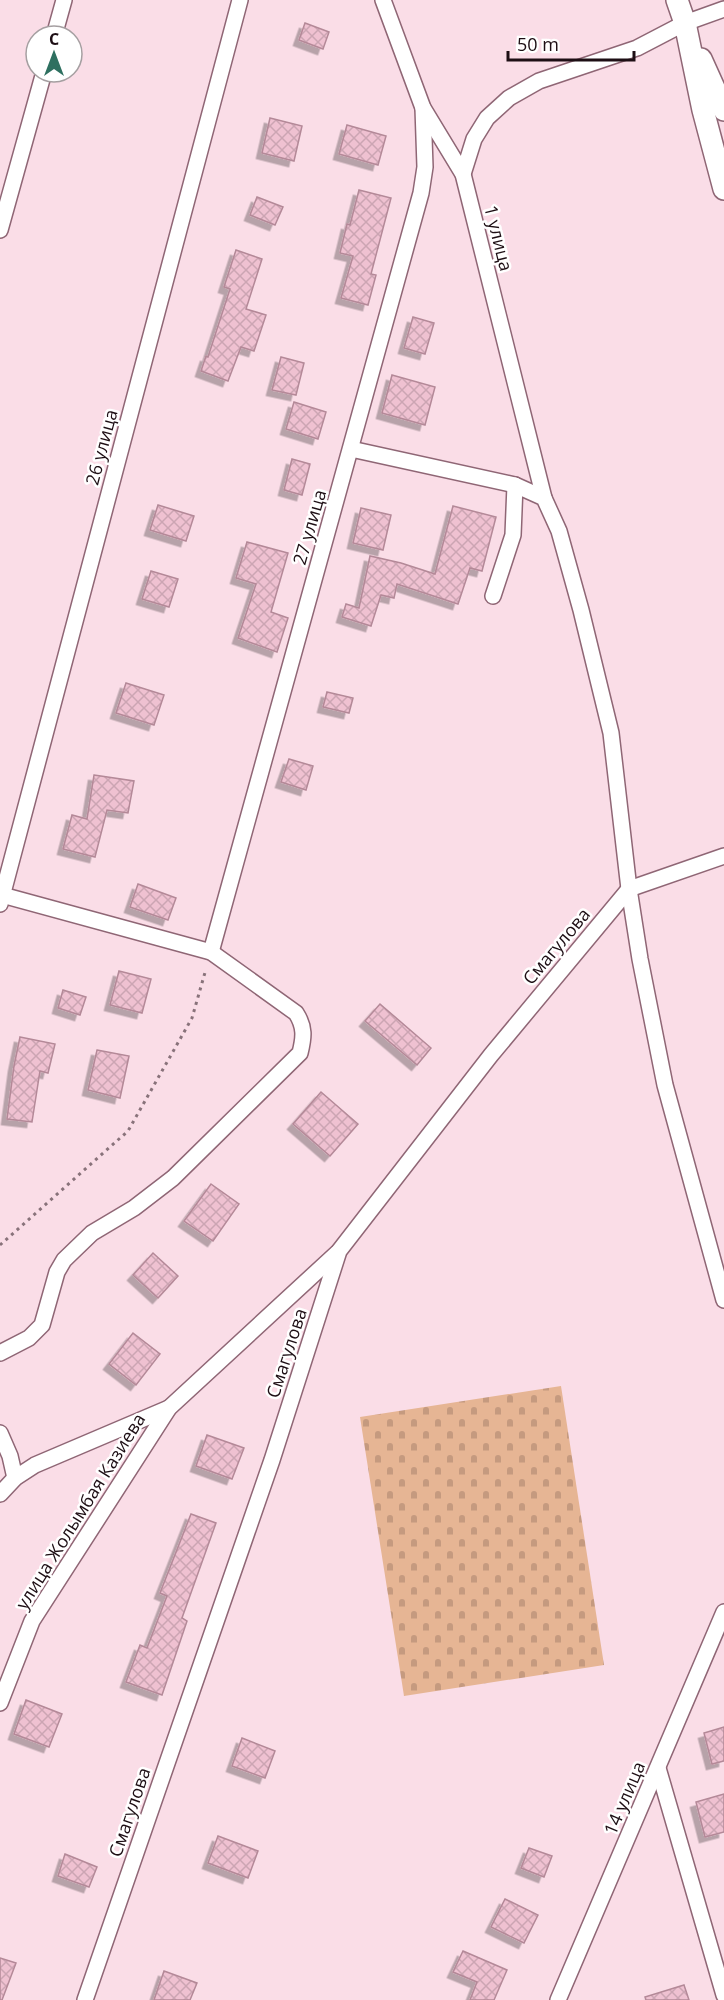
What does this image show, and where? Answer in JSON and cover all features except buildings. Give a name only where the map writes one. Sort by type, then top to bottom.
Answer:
[{"type":"main road","points":[[677,0],[724,110]]},
{"type":"main road","points":[[685,23],[703,110],[724,189]]},
{"type":"street","points":[[57,24],[64,0]]},
{"type":"street","name":"26 улица","points":[[1,900],[240,0]]},
{"type":"street","name":"1 улица","points":[[383,0],[423,108],[463,174],[544,498],[559,531],[611,733],[629,889],[640,959],[665,1085],[724,1300]]},
{"type":"street","points":[[463,174],[474,139],[487,118],[509,98],[539,81],[637,48],[685,23],[724,9]]},
{"type":"street","points":[[0,230],[41,84]]},
{"type":"street","name":"27 улица","points":[[211,952],[421,193],[425,167],[423,108]]},
{"type":"street","points":[[351,449],[514,485],[544,498]]},
{"type":"street","points":[[493,596],[513,535],[514,485]]},
{"type":"street","points":[[629,889],[724,856]]},
{"type":"street","name":"Смагулова","points":[[85,2000],[272,1460],[339,1251],[491,1054],[629,889]]},
{"type":"street","points":[[0,1353],[29,1338],[42,1325],[57,1272],[64,1260],[93,1233],[134,1208],[173,1178],[300,1053],[304,1038],[303,1024],[296,1013],[211,952],[1,900]]},
{"type":"street","name":"улица Жолымбая Казиева","points":[[0,1703],[32,1621],[169,1408],[339,1251]]},
{"type":"street","name":"улица Жолымбая Казиева","points":[[0,1494],[15,1478],[35,1465],[169,1408]]},
{"type":"street","points":[[0,1433],[15,1478]]},
{"type":"street","name":"14 улица","points":[[558,2000],[724,1611]]},
{"type":"street","points":[[658,1767],[724,1995]]},
{"type":"path","points":[[0,1245],[128,1131],[192,1018],[211,952]]},
{"type":"green space","points":[[561,1386],[604,1665],[404,1696],[360,1417]]}]
